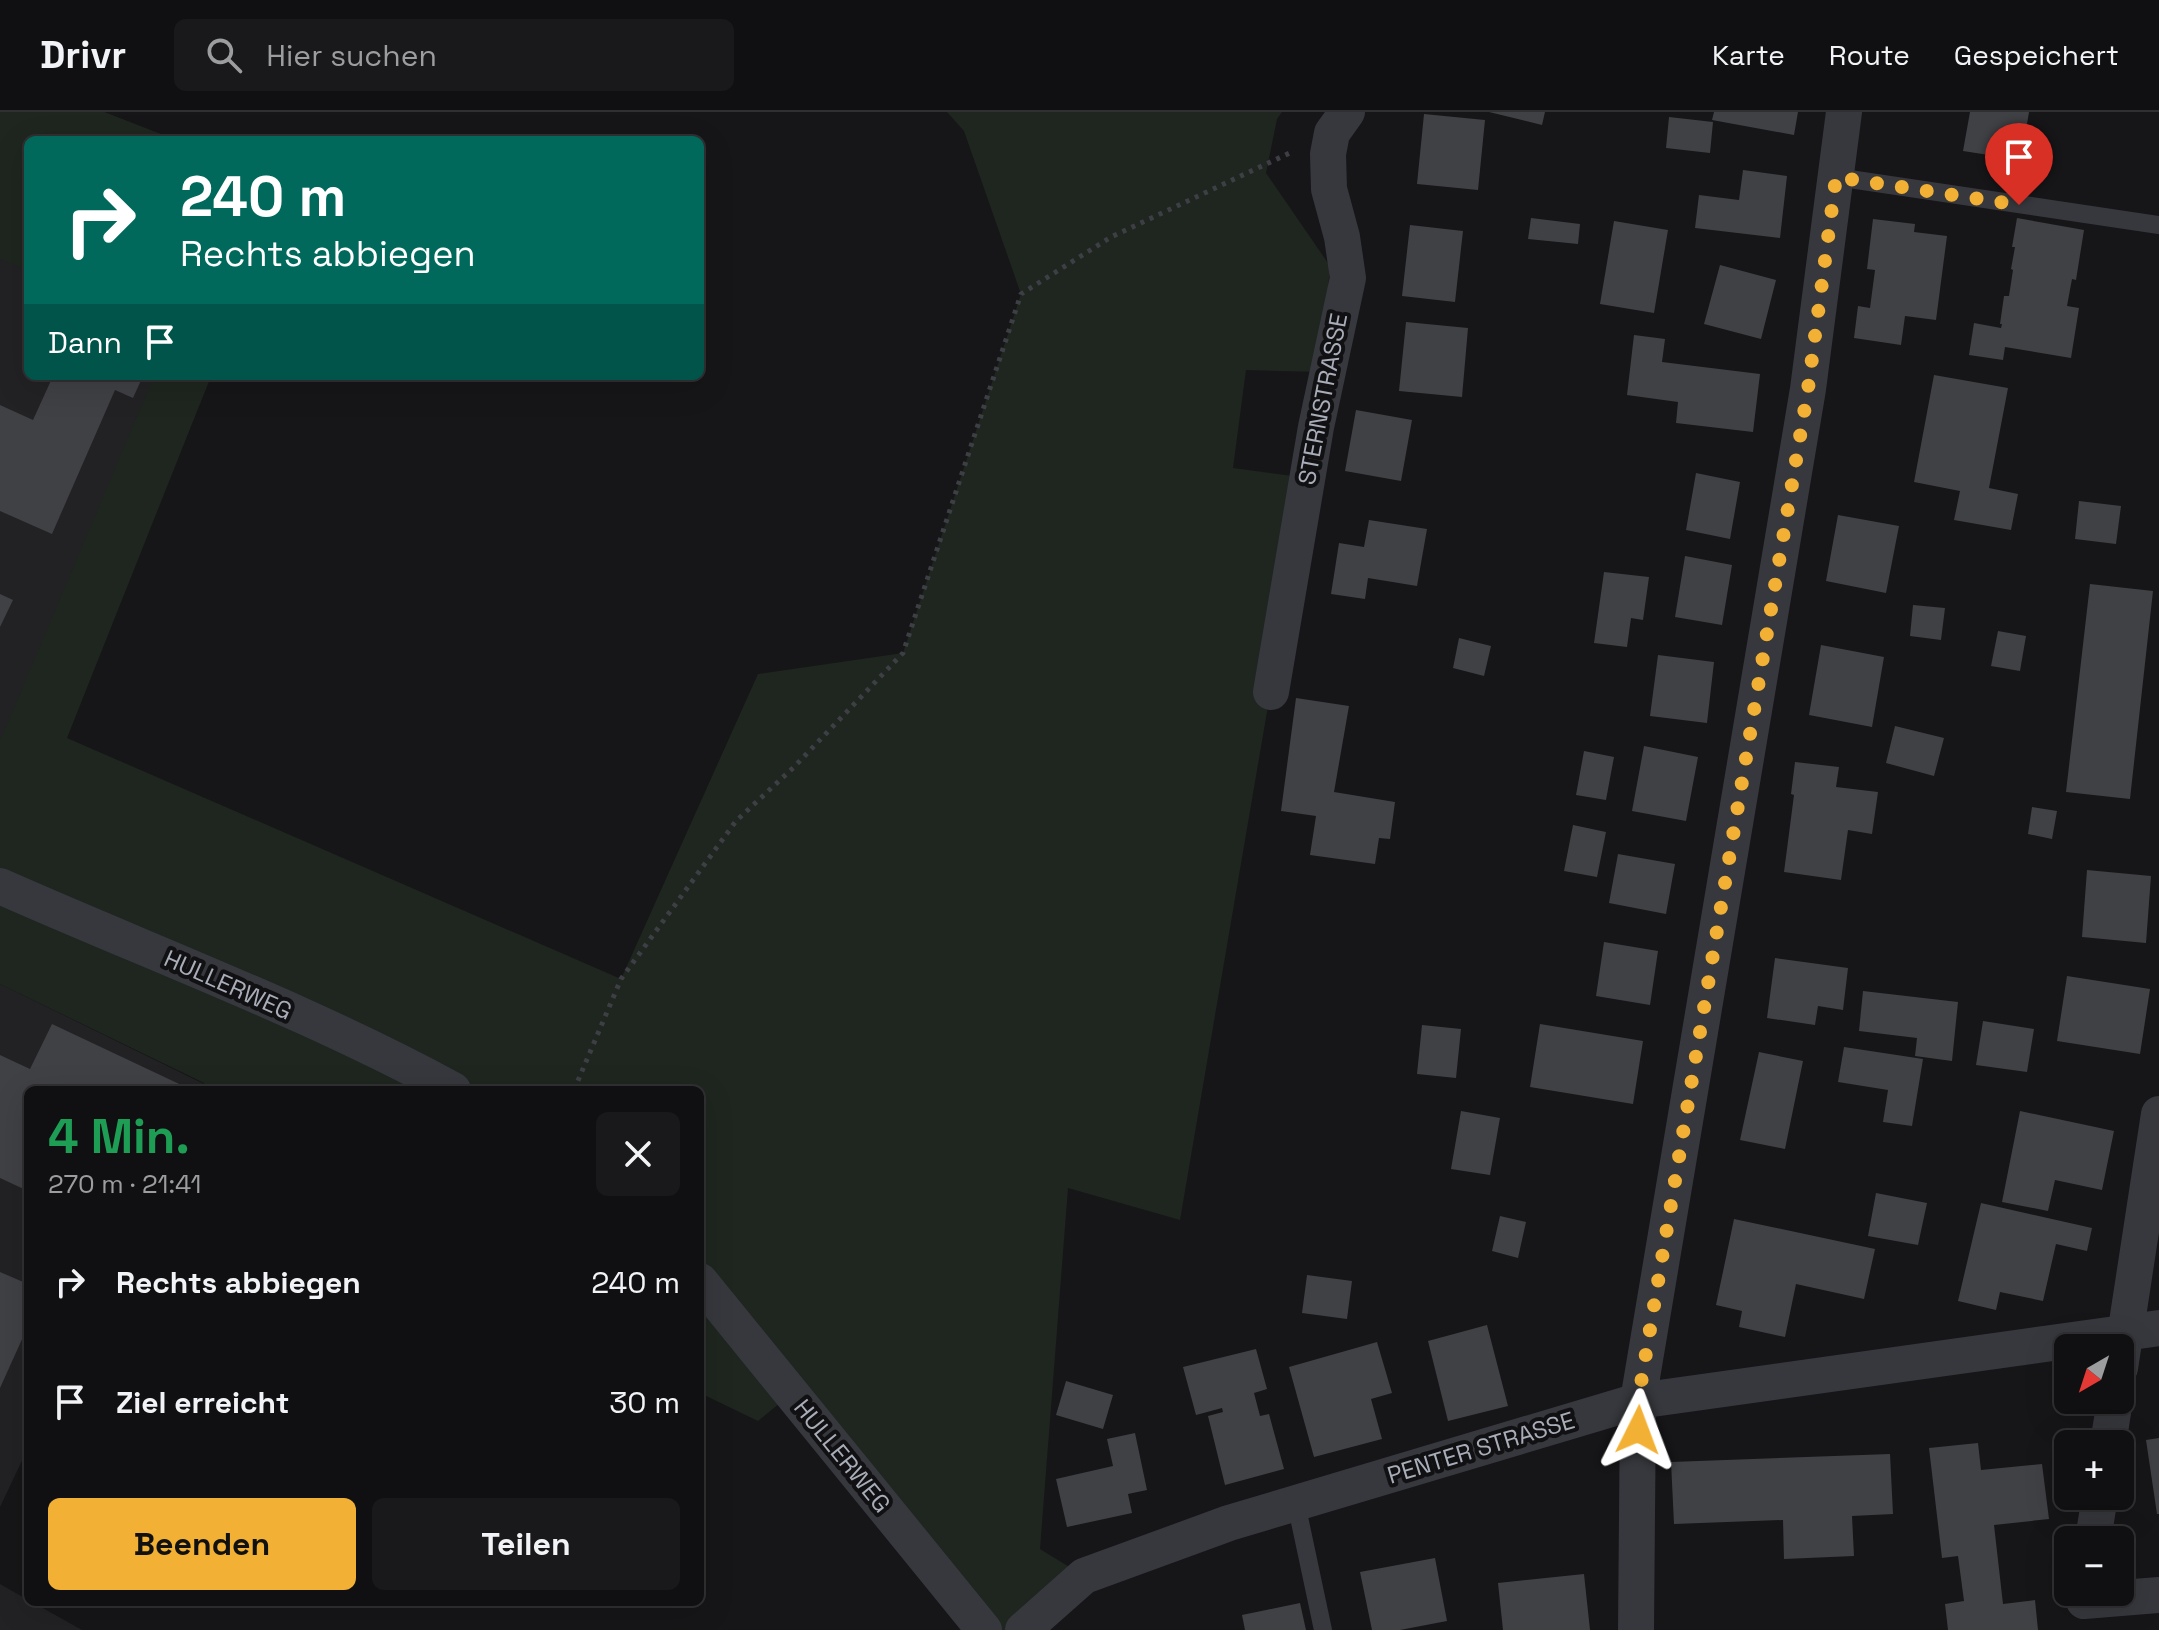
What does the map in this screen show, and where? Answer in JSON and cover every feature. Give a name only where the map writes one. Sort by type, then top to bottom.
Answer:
[{"type":"street","points":[[1636,1630],[1638,1401],[1808,389],[1844,112]]},
{"type":"street","name":"STERNSTRASSE","points":[[1271,692],[1316,427],[1348,278],[1342,237],[1329,189],[1328,154],[1339,122]]},
{"type":"street","name":"HULLERWEG","points":[[1,890],[267,1002],[446,1086]]},
{"type":"street","points":[[2135,1343],[2159,1114]]},
{"type":"street","name":"HULLERWEG","points":[[704,1286],[984,1630]]},
{"type":"street","name":"PENTER STRASSE","points":[[1023,1630],[1084,1576],[1229,1523],[1638,1401],[2135,1343]]},
{"type":"street","points":[[2083,1608],[2159,1595]]},
{"type":"lane","points":[[1836,177],[2159,225]]},
{"type":"lane","points":[[1296,1503],[1323,1630]]},
{"type":"path","points":[[576,1086],[621,979],[736,821],[794,767],[903,653],[1021,294],[1111,237],[1339,122]]},
{"type":"shaded area","points":[[0,112],[104,112],[166,136],[24,136],[24,380],[209,380],[0,897]]},
{"type":"shaded area","points":[[0,112],[104,112],[166,136],[24,136],[24,268],[0,259]]},
{"type":"shaded area","points":[[947,112],[1282,112],[1277,119],[1266,173],[1330,266],[1321,372],[1246,370],[1233,468],[1307,478],[1180,1220],[1068,1188],[1040,1549],[1084,1576],[1023,1630],[984,1630],[791,1394],[758,1421],[704,1395],[704,1086],[203,1086],[204,1083],[0,984],[0,741],[152,380],[209,380],[67,738],[621,979],[758,674],[903,653],[1021,294],[964,131]]},
{"type":"shaded area","points":[[0,984],[204,1084],[24,1086],[24,1456],[0,1507]]},
{"type":"shaded area","points":[[0,1584],[24,1598],[24,1606],[39,1606],[82,1630],[0,1630]]},
{"type":"building","points":[[1489,112],[1545,112],[1542,125]]},
{"type":"building","points":[[1714,112],[1798,112],[1794,135],[1712,120]]},
{"type":"building","points":[[1970,112],[2029,112],[2021,160],[1963,151]]},
{"type":"building","points":[[1424,114],[1485,120],[1478,190],[1417,184]]},
{"type":"building","points":[[1669,117],[1713,122],[1710,153],[1666,148]]},
{"type":"building","points":[[1743,170],[1787,176],[1780,238],[1695,228],[1699,195],[1739,200]]},
{"type":"building","points":[[1531,218],[1580,224],[1578,244],[1528,239]]},
{"type":"building","points":[[2017,218],[2084,230],[2076,280],[2072,279],[2067,306],[2079,308],[2071,358],[2005,347],[2003,360],[1969,355],[1974,323],[2001,328],[2004,296],[2009,296],[2013,270],[2015,247],[2012,247]]},
{"type":"building","points":[[1873,219],[1915,224],[1914,232],[1947,236],[1936,320],[1905,316],[1901,345],[1854,338],[1858,306],[1870,308],[1875,270],[1867,269]]},
{"type":"building","points":[[1614,221],[1668,230],[1654,313],[1600,304]]},
{"type":"building","points":[[1410,225],[1463,231],[1455,302],[1402,296]]},
{"type":"building","points":[[1720,265],[1776,280],[1761,339],[1704,324]]},
{"type":"building","points":[[1406,322],[1468,328],[1462,397],[1399,391]]},
{"type":"building","points":[[1634,335],[1665,339],[1662,362],[1760,374],[1753,432],[1676,423],[1678,402],[1627,395]]},
{"type":"building","points":[[1934,375],[2008,388],[1989,488],[2018,494],[2011,530],[1954,520],[1960,491],[1914,482]]},
{"type":"building","points":[[51,380],[141,380],[133,398],[115,390],[52,534],[0,511],[0,405],[33,420]]},
{"type":"building","points":[[1356,410],[1412,420],[1401,481],[1345,471]]},
{"type":"building","points":[[1696,473],[1740,482],[1730,539],[1686,530]]},
{"type":"building","points":[[2079,501],[2121,506],[2116,544],[2075,539]]},
{"type":"building","points":[[1838,515],[1899,526],[1886,593],[1826,581]]},
{"type":"building","points":[[1369,520],[1427,529],[1417,586],[1368,578],[1365,599],[1331,594],[1339,543],[1364,547]]},
{"type":"building","points":[[1685,556],[1732,565],[1722,625],[1675,617]]},
{"type":"building","points":[[1604,572],[1649,577],[1643,620],[1631,618],[1627,647],[1594,643]]},
{"type":"building","points":[[2090,584],[2153,591],[2130,799],[2066,792]]},
{"type":"building","points":[[0,594],[13,600],[0,627]]},
{"type":"building","points":[[1913,605],[1945,608],[1941,640],[1910,636]]},
{"type":"building","points":[[1998,631],[2026,636],[2020,671],[1991,666]]},
{"type":"building","points":[[1459,638],[1491,646],[1484,676],[1453,668]]},
{"type":"building","points":[[1821,645],[1884,657],[1872,727],[1809,715]]},
{"type":"building","points":[[1658,655],[1714,662],[1707,723],[1650,716]]},
{"type":"building","points":[[1296,698],[1349,706],[1334,792],[1395,802],[1390,839],[1379,838],[1375,864],[1310,855],[1316,816],[1281,811]]},
{"type":"building","points":[[1895,726],[1944,738],[1934,776],[1886,763]]},
{"type":"building","points":[[1644,746],[1698,757],[1686,821],[1632,811]]},
{"type":"building","points":[[1584,751],[1614,757],[1606,800],[1576,795]]},
{"type":"building","points":[[1795,762],[1839,767],[1836,787],[1878,792],[1872,834],[1848,830],[1841,880],[1784,872]]},
{"type":"building","points":[[2032,807],[2057,811],[2052,839],[2028,834]]},
{"type":"building","points":[[1573,825],[1606,832],[1597,877],[1564,871]]},
{"type":"building","points":[[1618,854],[1675,864],[1666,914],[1609,903]]},
{"type":"building","points":[[2087,870],[2151,876],[2146,943],[2082,937]]},
{"type":"building","points":[[1604,942],[1658,951],[1650,1005],[1596,996]]},
{"type":"building","points":[[1775,958],[1848,968],[1843,1010],[1818,1006],[1815,1025],[1767,1018]]},
{"type":"building","points":[[2067,976],[2150,989],[2140,1054],[2057,1041]]},
{"type":"building","points":[[1863,991],[1958,1002],[1952,1061],[1915,1056],[1917,1038],[1859,1031]]},
{"type":"building","points":[[1983,1021],[2034,1029],[2027,1072],[1976,1065]]},
{"type":"building","points":[[52,1024],[184,1086],[24,1086],[24,1189],[0,1178],[0,1055],[30,1069]]},
{"type":"building","points":[[1540,1024],[1643,1041],[1633,1104],[1530,1087]]},
{"type":"building","points":[[1422,1025],[1461,1029],[1456,1078],[1417,1074]]},
{"type":"building","points":[[1844,1047],[1923,1059],[1912,1126],[1883,1122],[1888,1090],[1838,1082]]},
{"type":"building","points":[[1759,1052],[1803,1061],[1785,1149],[1740,1140]]},
{"type":"building","points":[[1461,1111],[1500,1118],[1490,1175],[1451,1169]]},
{"type":"building","points":[[2020,1111],[2114,1131],[2102,1190],[2055,1180],[2048,1211],[2002,1202]]},
{"type":"building","points":[[1876,1193],[1927,1203],[1918,1245],[1868,1236]]},
{"type":"building","points":[[1981,1203],[2092,1228],[2087,1251],[2056,1244],[2043,1301],[2000,1292],[1996,1310],[1958,1301]]},
{"type":"building","points":[[1500,1216],[1526,1222],[1518,1258],[1492,1251]]},
{"type":"building","points":[[1734,1219],[1875,1249],[1864,1299],[1796,1284],[1785,1337],[1739,1327],[1742,1311],[1716,1305]]},
{"type":"building","points":[[0,1272],[24,1282],[24,1335],[0,1388]]},
{"type":"building","points":[[1307,1275],[1352,1281],[1347,1319],[1302,1313]]},
{"type":"building","points":[[1487,1325],[1508,1406],[1448,1421],[1428,1341]]},
{"type":"building","points":[[1377,1342],[1392,1393],[1371,1399],[1382,1439],[1314,1457],[1289,1367]]},
{"type":"building","points":[[1256,1349],[1267,1389],[1254,1393],[1260,1416],[1269,1414],[1284,1469],[1225,1485],[1208,1416],[1223,1412],[1222,1408],[1196,1415],[1183,1367]]},
{"type":"building","points":[[1066,1381],[1113,1395],[1103,1429],[1056,1415]]},
{"type":"building","points":[[1135,1433],[1147,1490],[1128,1494],[1132,1513],[1067,1527],[1056,1479],[1113,1466],[1107,1439]]},
{"type":"building","points":[[2159,1438],[2159,1514],[2157,1514],[2146,1440]]},
{"type":"building","points":[[1978,1443],[1981,1470],[2042,1464],[2049,1519],[1994,1525],[2003,1604],[2035,1600],[2038,1630],[1948,1630],[1945,1604],[1964,1601],[1958,1556],[1942,1558],[1929,1448]]},
{"type":"building","points":[[1890,1454],[1893,1514],[1852,1516],[1854,1556],[1784,1559],[1783,1520],[1674,1524],[1671,1462]]},
{"type":"building","points":[[1435,1558],[1447,1621],[1400,1630],[1372,1630],[1360,1572]]},
{"type":"building","points":[[1584,1574],[1590,1630],[1503,1630],[1498,1583]]},
{"type":"building","points":[[1300,1603],[1306,1630],[1245,1630],[1242,1615]]},
{"type":"route","points":[[1638,1430],[1638,1401],[1665,1231],[1808,389],[1836,177],[2019,205]]}]
